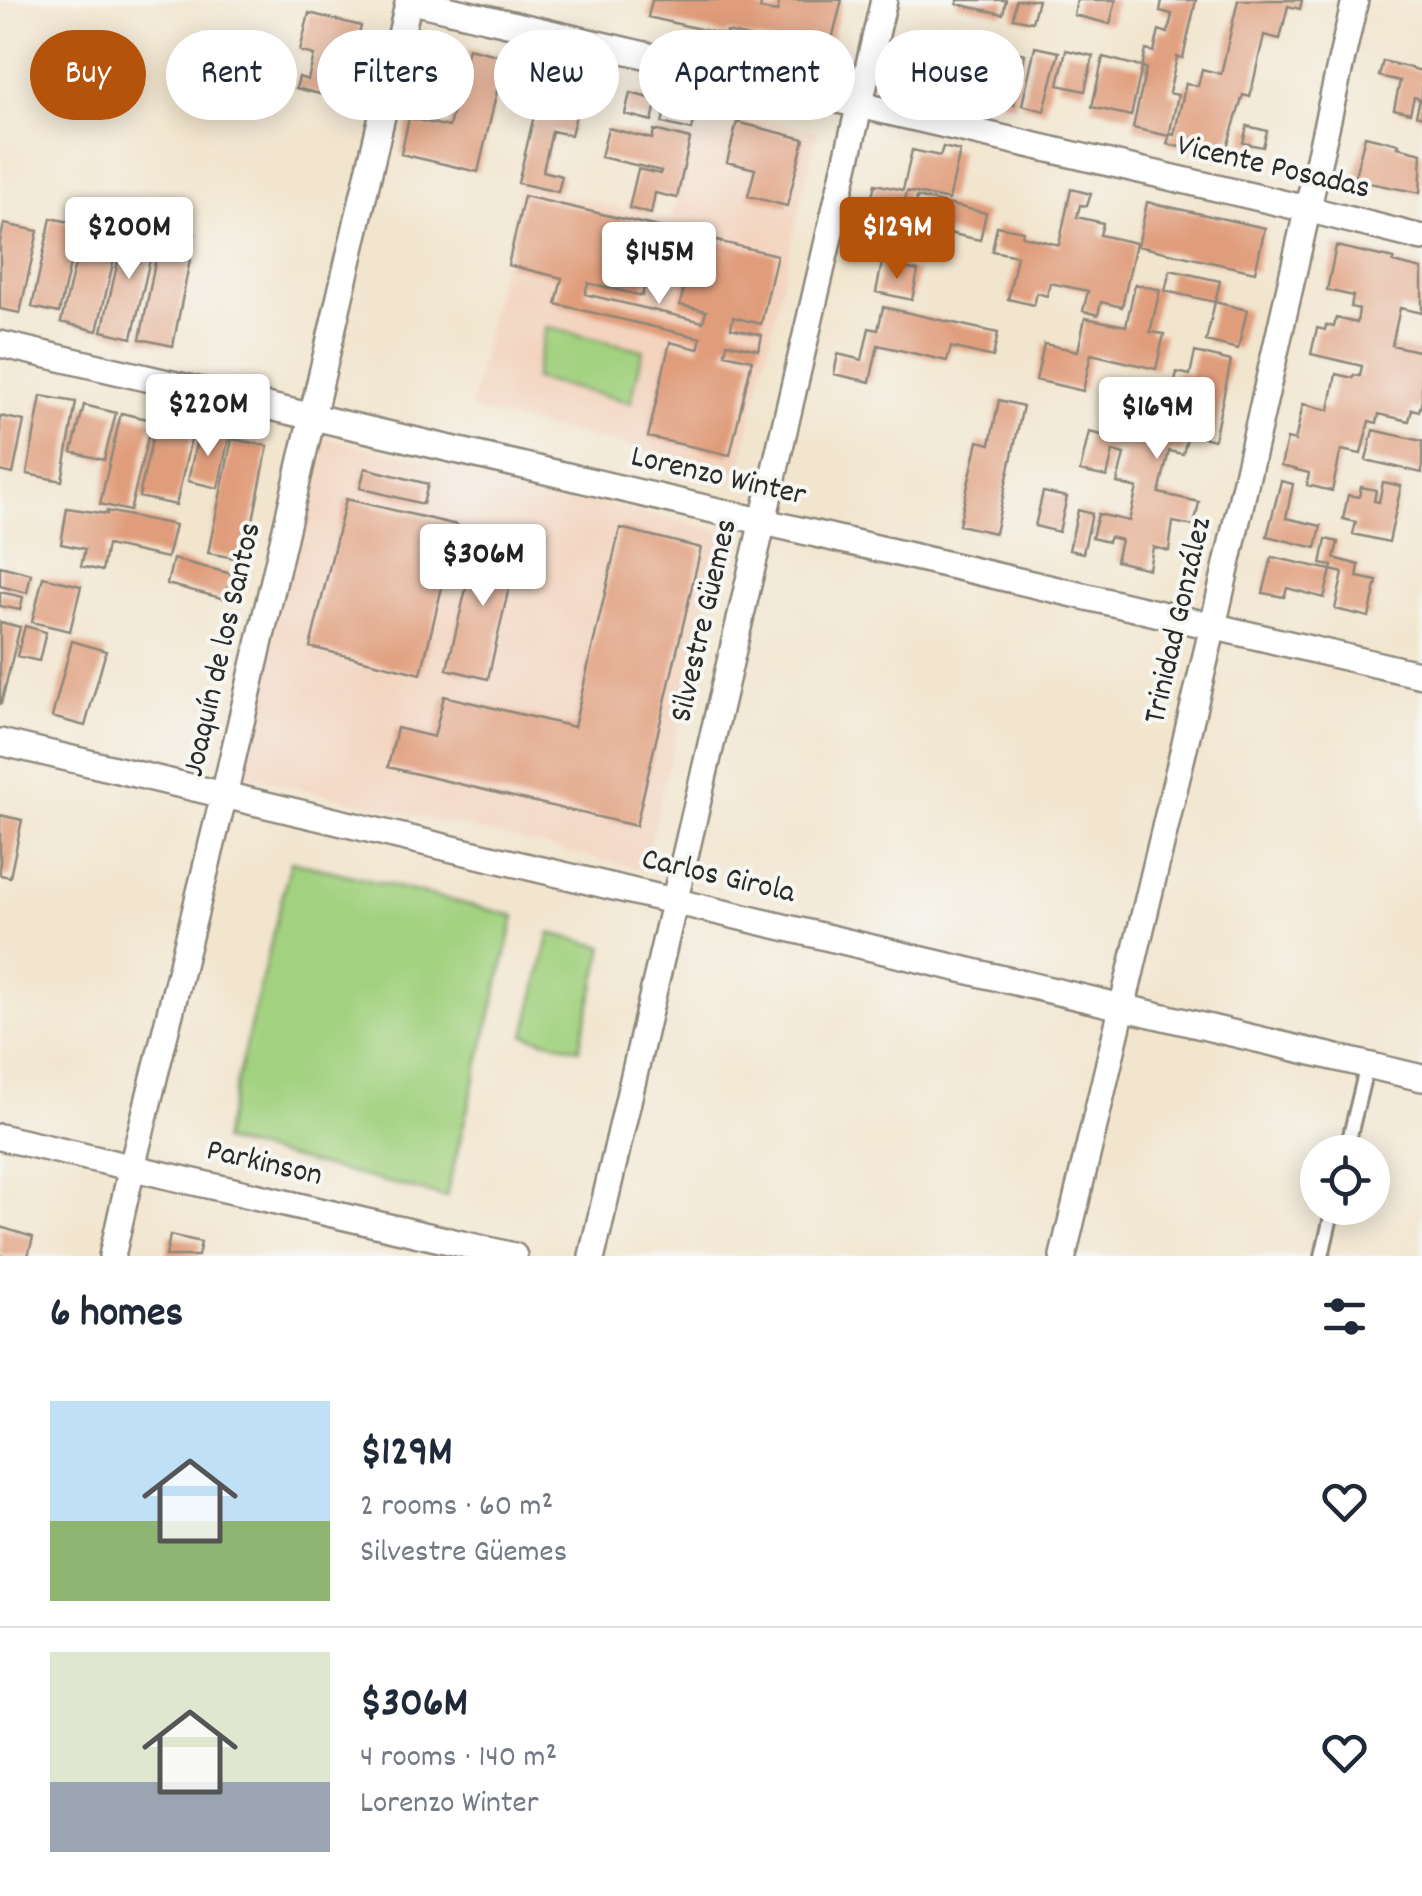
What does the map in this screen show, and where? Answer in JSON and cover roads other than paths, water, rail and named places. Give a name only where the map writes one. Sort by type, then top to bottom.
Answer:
[{"type":"street","name":"Vicente Posadas","points":[[409,0],[1422,238]]},
{"type":"street","name":"Joaquín de los Santos","points":[[112,1256],[409,0]]},
{"type":"street","name":"Silvestre Güemes","points":[[592,1256],[884,0]]},
{"type":"street","name":"Trinidad González","points":[[1063,1256],[1356,0]]},
{"type":"street","name":"Lorenzo Winter","points":[[0,344],[1422,674]]},
{"type":"street","name":"Carlos Girola","points":[[0,742],[1422,1078]]},
{"type":"street","name":"Parkinson","points":[[0,1137],[514,1256]]},
{"type":"lane","points":[[1350,1135],[1367,1064]]},
{"type":"lane","points":[[1322,1256],[1329,1225]]}]
